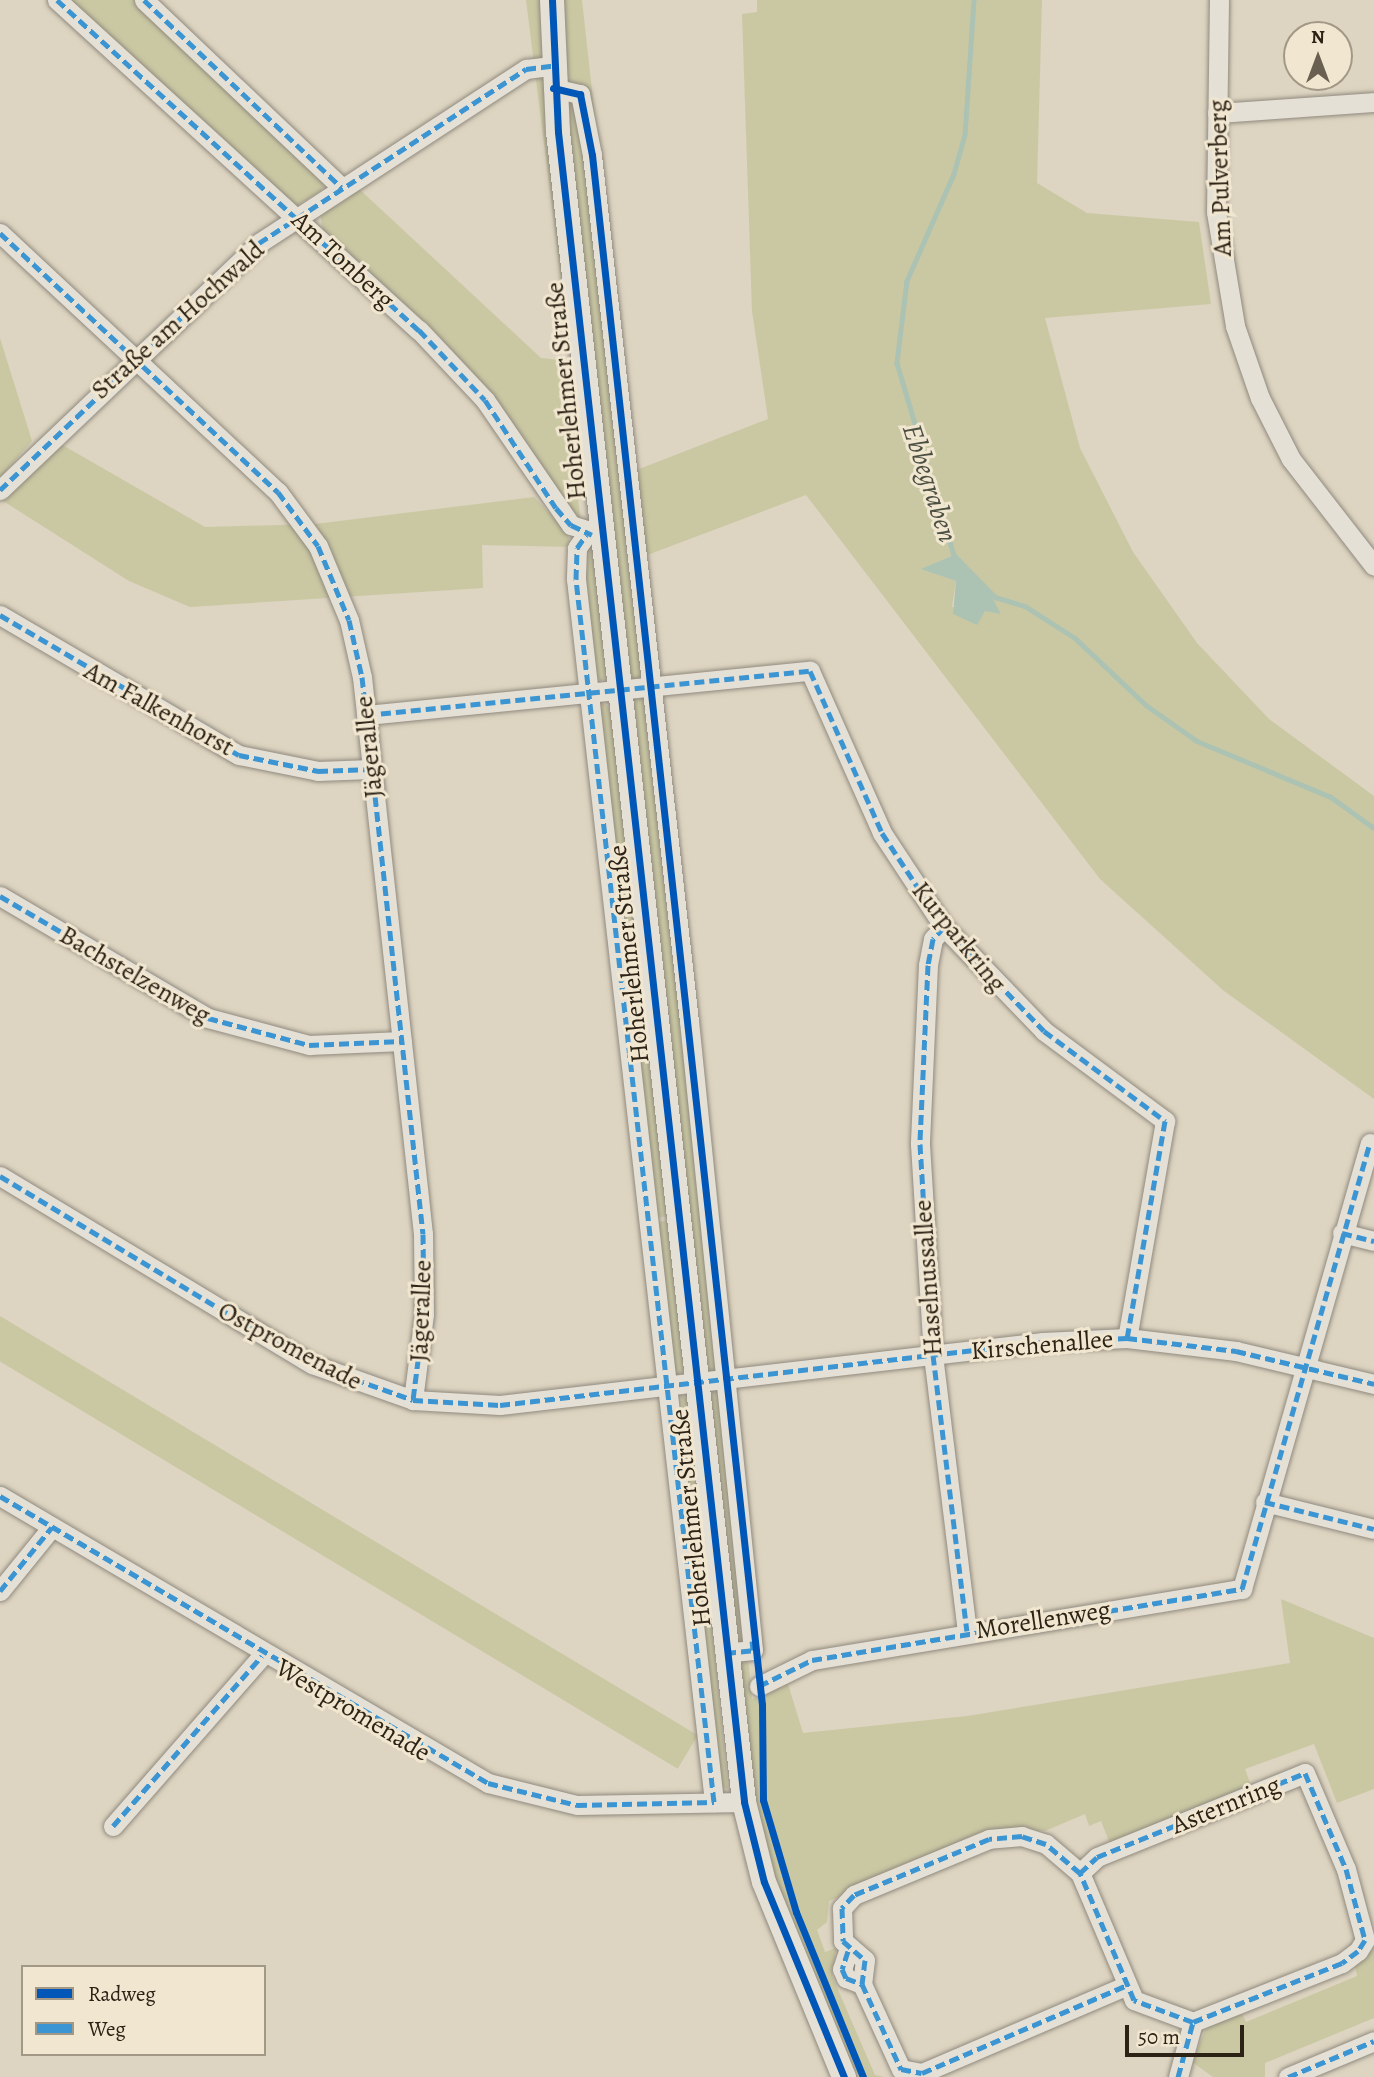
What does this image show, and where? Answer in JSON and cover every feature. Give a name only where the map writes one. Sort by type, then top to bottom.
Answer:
[{"type":"street","name":"Am Tonberg","points":[[57,0],[296,217],[464,376],[541,489],[594,535]]},
{"type":"street","name":"Am Tonberg","points":[[144,0],[341,187]]},
{"type":"street","name":"Hoherlehmer Straße","points":[[552,0],[553,77],[594,535],[620,690],[726,1653],[746,1809],[764,1882],[844,2077]]},
{"type":"street","name":"Am Pulverberg","points":[[1219,0],[1219,248],[1251,376],[1314,495],[1374,566]]},
{"type":"street","name":"Straße am Hochwald","points":[[0,490],[242,257],[341,187],[526,69],[553,77]]},
{"type":"street","name":"Hoherlehmer Straße","points":[[553,77],[580,94],[590,144],[651,686],[727,1380],[753,1650],[726,1653]]},
{"type":"street","points":[[1217,113],[1374,102]]},
{"type":"street","name":"Jägerallee","points":[[0,233],[245,456],[318,546],[349,620],[366,715],[425,1275],[413,1400]]},
{"type":"street","name":"Hoherlehmer Straße","points":[[594,535],[574,562],[714,1802]]},
{"type":"street","name":"Am Falkenhorst","points":[[0,615],[239,755],[318,771],[371,769]]},
{"type":"street","name":"Kurparkring","points":[[620,690],[810,671],[878,825],[944,927],[1024,1014],[1165,1121],[1127,1338]]},
{"type":"street","points":[[366,715],[620,690]]},
{"type":"street","name":"Bachstelzenweg","points":[[0,896],[208,1018],[309,1045],[402,1041]]},
{"type":"street","name":"Haselnussallee","points":[[944,927],[931,952],[921,1061],[933,1355],[967,1631]]},
{"type":"street","name":"Morellenweg","points":[[759,1686],[812,1660],[951,1640],[967,1631],[1242,1589],[1302,1365],[1370,1143]]},
{"type":"street","name":"Ostpromenade","points":[[0,1176],[313,1364],[413,1400],[479,1406],[697,1383]]},
{"type":"street","points":[[1342,1233],[1374,1241]]},
{"type":"street","name":"Kirschenallee","points":[[697,1383],[933,1355],[1127,1338],[1302,1365]]},
{"type":"street","points":[[1302,1365],[1374,1384]]},
{"type":"street","name":"Westpromenade","points":[[0,1496],[448,1766],[510,1791],[609,1808],[714,1802],[746,1809]]},
{"type":"street","points":[[1265,1502],[1374,1529]]},
{"type":"street","points":[[0,1591],[52,1527]]},
{"type":"street","points":[[113,1826],[262,1656]]},
{"type":"street","name":"Asternring","points":[[1080,1873],[1097,1857],[1305,1773],[1346,1869],[1365,1940],[1342,1963],[1193,2022]]},
{"type":"street","points":[[1127,1985],[923,2075],[901,2069],[890,2054],[862,1984],[842,1969],[848,1951],[842,1908],[854,1895],[989,1839],[1022,1836],[1046,1844],[1080,1873],[1134,2000],[1153,2011],[1193,2022],[1178,2077]]},
{"type":"street","points":[[1288,2077],[1374,2041]]},
{"type":"shaded area","points":[[70,0],[138,0],[324,183],[321,191],[296,206]]},
{"type":"shaded area","points":[[526,0],[582,0],[634,471],[768,419],[752,311],[742,14],[757,12],[757,0],[1042,0],[1037,183],[1087,213],[1199,222],[1211,304],[1045,318],[1080,448],[1133,552],[1197,643],[1269,719],[1374,796],[1374,1099],[1224,991],[1100,879],[806,495],[642,557],[752,1699],[788,1684],[803,1733],[967,1716],[1290,1663],[1281,1599],[1374,1638],[1374,1789],[1337,1803],[1314,1744],[1245,1769],[1253,1791],[1112,1849],[1101,1821],[1089,1826],[1085,1814],[1045,1831],[991,1829],[829,1901],[827,1922],[817,1930],[825,1952],[836,1948],[832,1976],[875,2075],[884,2077],[855,2077],[772,1877],[751,1789]],"holes":[[[954,555],[995,597],[985,611],[952,607],[956,581],[923,569]]]},
{"type":"shaded area","points":[[357,187],[541,358],[561,360],[581,523],[459,359],[323,233],[320,212]]},
{"type":"shaded area","points":[[0,338],[32,441],[0,478]]},
{"type":"shaded area","points":[[59,443],[205,527],[315,524],[534,497],[567,532],[571,547],[482,545],[483,588],[190,607],[129,581],[0,499]]},
{"type":"shaded area","points":[[591,544],[596,544],[609,675],[601,681],[592,672],[581,553]]},
{"type":"shaded area","points":[[954,555],[984,583],[1001,614],[985,611],[977,625],[953,614],[956,581],[921,569]]},
{"type":"shaded area","points":[[603,703],[613,710],[641,998],[632,995],[598,709]]},
{"type":"shaded area","points":[[641,1010],[671,1216],[653,1218],[633,1019]]},
{"type":"shaded area","points":[[667,1221],[686,1368],[679,1375],[671,1372],[661,1239],[654,1222]]},
{"type":"shaded area","points":[[0,1316],[698,1735],[678,1769],[0,1361]]},
{"type":"shaded area","points":[[681,1395],[689,1400],[728,1789],[718,1786]]},
{"type":"shaded area","points":[[1374,1941],[1374,2018],[1265,2063],[1265,2077],[1213,2077],[1192,2062],[1209,2022],[1240,2010],[1246,2022],[1357,1976],[1355,1964]]},
{"type":"waterway","name":"Ebbegraben","points":[[974,0],[965,135],[954,174],[907,281],[897,363],[954,555],[995,597],[1025,606],[1075,638],[1146,705],[1197,741],[1331,797],[1374,828]]},
{"type":"marked path","points":[[57,0],[419,330],[485,400],[556,508],[571,525],[592,535]]},
{"type":"marked path","points":[[144,0],[341,187]]},
{"type":"marked path","points":[[0,490],[259,243],[526,69],[552,66]]},
{"type":"marked path","points":[[0,233],[278,492],[318,546],[349,620],[362,677],[423,1234],[424,1314],[413,1400]]},
{"type":"marked path","points":[[0,1496],[488,1783],[577,1805],[714,1802],[576,579],[577,548],[586,535]]},
{"type":"marked path","points":[[0,615],[239,755],[318,771],[371,769]]},
{"type":"marked path","points":[[366,715],[810,671],[882,833],[944,927],[1044,1031],[1165,1121],[1127,1338]]},
{"type":"marked path","points":[[0,896],[208,1018],[309,1045],[402,1041]]},
{"type":"marked path","points":[[944,927],[933,939],[928,965],[920,1144],[933,1355],[967,1631]]},
{"type":"marked path","points":[[759,1686],[812,1660],[1242,1589],[1370,1143]]},
{"type":"marked path","points":[[0,1176],[312,1364],[413,1400],[500,1405],[1043,1342],[1127,1338],[1236,1351],[1374,1384]]},
{"type":"marked path","points":[[1342,1233],[1374,1241]]},
{"type":"marked path","points":[[1265,1502],[1374,1529]]},
{"type":"marked path","points":[[0,1591],[52,1527]]},
{"type":"marked path","points":[[726,1653],[753,1650],[752,1641]]},
{"type":"marked path","points":[[113,1826],[262,1656]]},
{"type":"marked path","points":[[1080,1873],[1097,1857],[1305,1773],[1346,1869],[1365,1940],[1358,1951],[1342,1963],[1193,2022],[1134,2000],[1080,1873],[1046,1844],[1022,1836],[989,1839],[854,1895],[842,1908],[843,1941],[865,1960],[862,1984],[901,2069],[922,2073],[1127,1985]]},
{"type":"marked path","points":[[848,1951],[842,1969],[846,1978],[862,1984]]},
{"type":"marked path","points":[[1178,2077],[1193,2022]]},
{"type":"marked path","points":[[1288,2077],[1374,2041]]},
{"type":"cycle path","points":[[552,0],[558,132],[744,1802],[764,1882],[844,2077]]},
{"type":"cycle path","points":[[553,88],[580,94],[592,155],[762,1705],[763,1800],[796,1912],[863,2077]]}]
